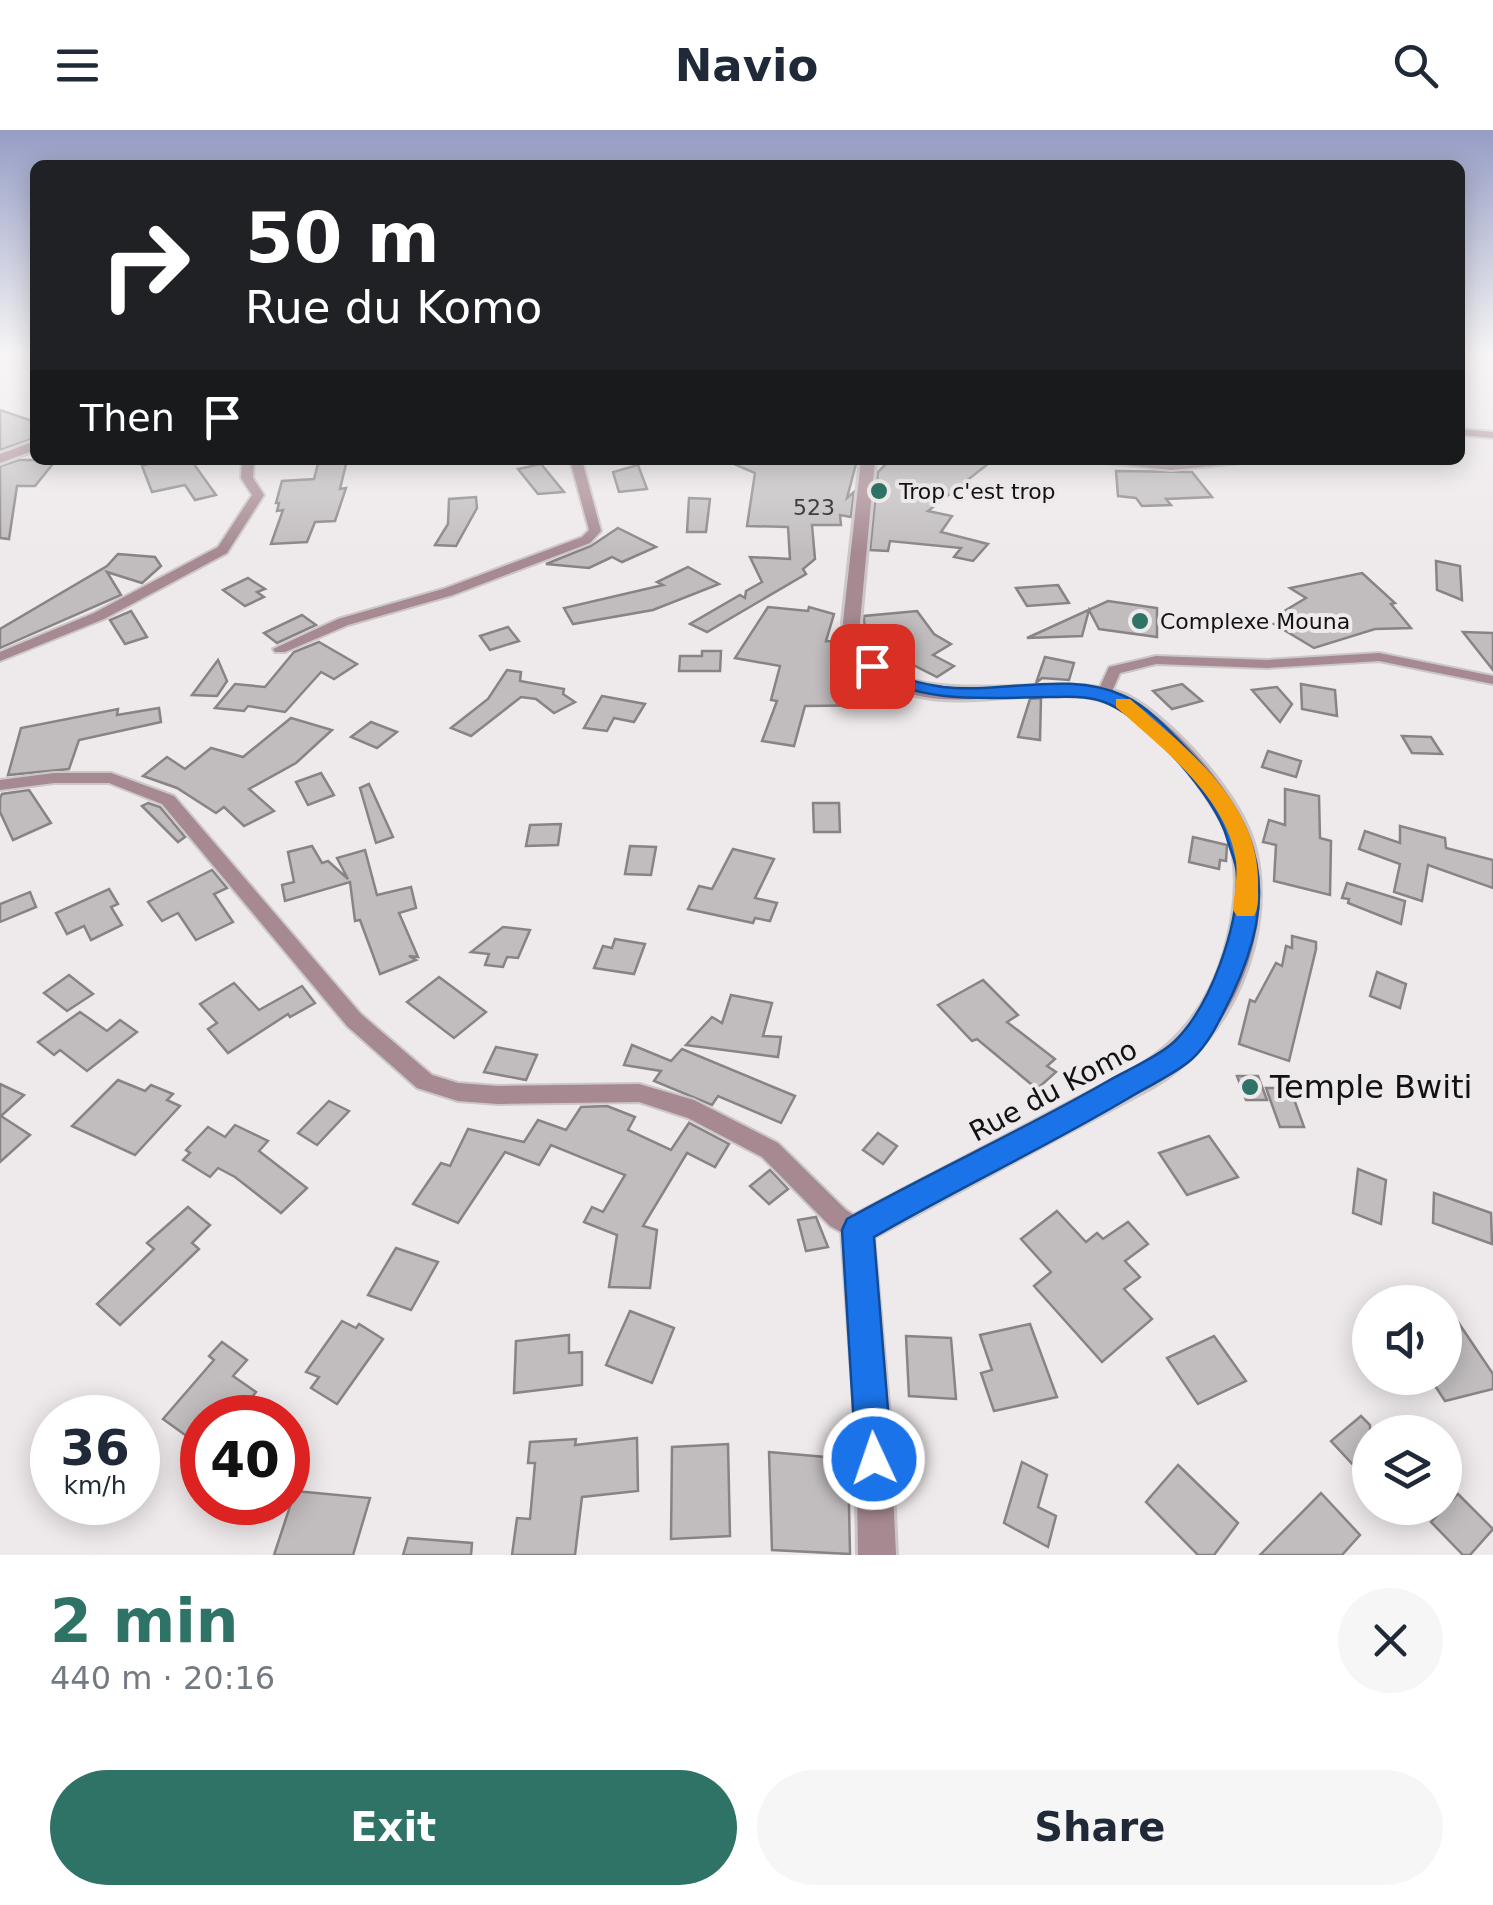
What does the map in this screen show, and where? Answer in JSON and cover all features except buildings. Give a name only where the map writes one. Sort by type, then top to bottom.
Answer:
[{"type":"street","points":[[1465,432],[1493,434]]},
{"type":"street","points":[[0,459],[30,446]]},
{"type":"street","points":[[0,656],[99,616],[223,550],[258,496],[247,478],[248,465]]},
{"type":"street","points":[[280,649],[343,622],[448,592],[486,574],[586,540],[595,531],[577,465]]},
{"type":"street","points":[[867,465],[856,521],[859,562],[853,638],[864,658],[900,683],[926,690],[1104,693],[1114,670],[1156,660],[1268,664],[1380,658],[1493,680]]},
{"type":"street","points":[[1152,465],[1191,465]]},
{"type":"street","name":"Rue du Komo","points":[[858,1230],[1168,1062],[1194,1038],[1220,996],[1244,921],[1249,874],[1241,838],[1217,796],[1189,762],[1130,707],[1104,693]]},
{"type":"street","points":[[0,786],[54,778],[111,778],[168,800],[354,1020],[425,1082],[458,1092],[498,1095],[639,1093],[694,1110],[770,1150],[838,1218],[858,1230],[873,1427],[877,1555]]},
{"type":"slow traffic","points":[[1123,703],[1189,762],[1233,820],[1248,857],[1245,910]]},
{"type":"place","name":"Trop c'est trop","points":[[879,491]]},
{"type":"place","name":"Complexe Mouna","points":[[1140,621]]},
{"type":"place","name":"Temple Bwiti","points":[[1250,1087]]},
{"type":"route","points":[[872,666],[900,683],[944,693],[1086,691],[1118,700],[1162,735],[1209,784],[1241,838],[1249,874],[1244,921],[1230,972],[1208,1017],[1182,1051],[1066,1120],[918,1194],[858,1230],[874,1459]]}]
